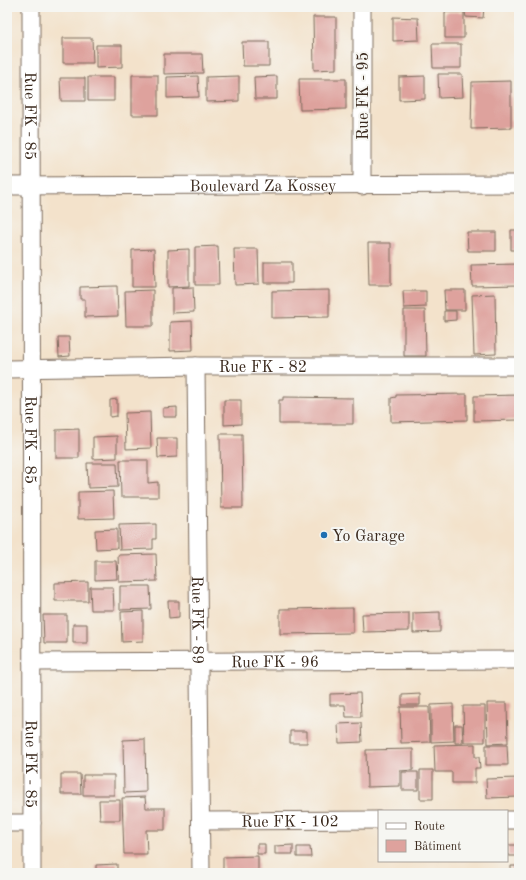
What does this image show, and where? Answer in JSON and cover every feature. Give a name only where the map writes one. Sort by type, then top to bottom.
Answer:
[{"type":"street","name":"Rue FK - 85","points":[[31,7],[32,873]]},
{"type":"street","name":"Rue FK - 95","points":[[362,7],[362,186]]},
{"type":"street","name":"Boulevard Za Kossey","points":[[7,186],[362,186],[519,184]]},
{"type":"street","name":"Rue FK - 82","points":[[7,369],[196,366],[519,366]]},
{"type":"street","name":"Rue FK - 89","points":[[196,366],[202,873]]},
{"type":"street","name":"Rue FK - 96","points":[[32,662],[519,660]]},
{"type":"street","name":"Rue FK - 102","points":[[201,821],[378,820]]},
{"type":"street","points":[[508,820],[519,820]]},
{"type":"street","points":[[7,824],[32,823]]},
{"type":"building","points":[[464,7],[484,7],[483,18],[466,17]]},
{"type":"building","points":[[445,12],[464,12],[464,38],[445,38]]},
{"type":"building","points":[[313,17],[336,17],[336,69],[314,70]]},
{"type":"building","points":[[393,17],[418,18],[419,40],[393,41]]},
{"type":"building","points":[[63,38],[92,38],[93,63],[63,63]]},
{"type":"building","points":[[242,42],[269,42],[269,66],[243,66]]},
{"type":"building","points":[[432,44],[461,44],[461,68],[433,68]]},
{"type":"building","points":[[96,45],[122,45],[122,67],[96,68]]},
{"type":"building","points":[[164,54],[202,54],[203,73],[164,74]]},
{"type":"building","points":[[438,74],[462,74],[463,97],[439,98]]},
{"type":"building","points":[[132,75],[158,75],[158,115],[132,115]]},
{"type":"building","points":[[198,76],[199,97],[167,98],[167,77]]},
{"type":"building","points":[[239,76],[239,101],[206,102],[206,77]]},
{"type":"building","points":[[277,76],[277,99],[255,99],[254,77]]},
{"type":"building","points":[[425,76],[425,99],[399,100],[399,77]]},
{"type":"building","points":[[88,77],[114,77],[114,101],[88,101]]},
{"type":"building","points":[[60,78],[85,78],[85,101],[61,101]]},
{"type":"building","points":[[299,79],[346,79],[346,109],[300,110]]},
{"type":"building","points":[[511,81],[511,128],[471,129],[472,82]]},
{"type":"building","points":[[511,230],[519,230],[519,250],[511,250]]},
{"type":"building","points":[[467,232],[496,232],[496,251],[468,251]]},
{"type":"building","points":[[368,243],[391,243],[391,285],[369,285]]},
{"type":"building","points":[[218,246],[219,285],[195,285],[195,247]]},
{"type":"building","points":[[154,249],[155,287],[132,287],[132,250]]},
{"type":"building","points":[[189,249],[189,286],[168,287],[168,250]]},
{"type":"building","points":[[234,249],[258,249],[259,284],[235,285]]},
{"type":"building","points":[[264,262],[292,262],[292,283],[264,283]]},
{"type":"building","points":[[519,264],[519,285],[472,286],[471,265]]},
{"type":"building","points":[[117,286],[118,316],[85,317],[85,299],[80,299],[80,287]]},
{"type":"building","points":[[193,287],[194,312],[172,313],[172,288]]},
{"type":"building","points":[[153,290],[153,326],[126,326],[125,291]]},
{"type":"building","points":[[329,290],[329,317],[272,318],[272,291]]},
{"type":"building","points":[[444,290],[465,290],[465,310],[445,310]]},
{"type":"building","points":[[403,291],[426,291],[426,307],[404,308]]},
{"type":"building","points":[[495,294],[496,354],[474,355],[472,295]]},
{"type":"building","points":[[404,310],[425,310],[426,356],[404,356]]},
{"type":"building","points":[[444,311],[456,311],[456,320],[444,321]]},
{"type":"building","points":[[192,321],[193,350],[170,351],[170,322]]},
{"type":"building","points":[[58,337],[69,337],[70,356],[59,357]]},
{"type":"building","points":[[467,394],[467,420],[391,422],[391,398],[396,397],[396,395]]},
{"type":"building","points":[[519,395],[519,420],[474,421],[474,396]]},
{"type":"building","points":[[283,397],[353,398],[353,424],[279,424],[279,400],[283,400]]},
{"type":"building","points":[[117,399],[117,416],[110,417],[110,400]]},
{"type":"building","points":[[224,400],[241,400],[241,424],[224,425]]},
{"type":"building","points":[[177,407],[177,417],[163,417],[163,408]]},
{"type":"building","points":[[150,412],[151,448],[126,449],[125,413]]},
{"type":"building","points":[[79,429],[79,458],[56,458],[56,430]]},
{"type":"building","points":[[220,434],[242,434],[243,508],[221,508]]},
{"type":"building","points":[[117,436],[117,458],[93,459],[93,437]]},
{"type":"building","points":[[157,438],[177,438],[177,457],[158,458]]},
{"type":"building","points":[[120,460],[148,460],[148,483],[158,482],[158,497],[121,497]]},
{"type":"building","points":[[87,463],[117,463],[118,487],[88,488]]},
{"type":"building","points":[[113,491],[114,518],[78,519],[78,492]]},
{"type":"building","points":[[156,524],[156,539],[153,539],[153,549],[120,550],[119,525]]},
{"type":"building","points":[[117,529],[117,548],[96,549],[95,530]]},
{"type":"building","points":[[156,554],[157,581],[119,582],[118,555]]},
{"type":"building","points":[[95,561],[116,561],[117,579],[95,580]]},
{"type":"building","points":[[88,582],[88,601],[55,601],[55,583]]},
{"type":"building","points":[[120,586],[150,586],[151,609],[120,610]]},
{"type":"building","points":[[90,587],[113,587],[114,610],[91,610]]},
{"type":"building","points":[[168,601],[179,601],[179,617],[169,618]]},
{"type":"building","points":[[353,608],[353,633],[280,634],[280,609]]},
{"type":"building","points":[[143,611],[143,641],[122,642],[121,612]]},
{"type":"building","points":[[440,612],[440,632],[413,633],[413,613]]},
{"type":"building","points":[[409,613],[409,631],[363,632],[362,614]]},
{"type":"building","points":[[43,615],[67,615],[67,643],[44,643]]},
{"type":"building","points":[[73,624],[87,624],[87,643],[73,643]]},
{"type":"building","points":[[360,693],[361,717],[346,717],[345,705],[330,705],[330,694]]},
{"type":"building","points":[[420,694],[420,705],[402,705],[402,695]]},
{"type":"building","points":[[487,703],[507,703],[508,743],[488,744]]},
{"type":"building","points":[[453,704],[454,741],[431,742],[431,705]]},
{"type":"building","points":[[463,706],[485,706],[485,742],[464,742]]},
{"type":"building","points":[[400,707],[429,707],[430,742],[401,743]]},
{"type":"building","points":[[361,723],[362,742],[339,743],[338,724]]},
{"type":"building","points":[[455,725],[462,725],[463,743],[455,743]]},
{"type":"building","points":[[290,731],[307,731],[307,743],[290,743]]},
{"type":"building","points":[[145,739],[146,792],[124,793],[123,740]]},
{"type":"building","points":[[475,744],[475,757],[479,757],[480,768],[475,768],[475,783],[452,783],[452,772],[435,772],[434,745]]},
{"type":"building","points":[[486,745],[507,745],[508,765],[486,765]]},
{"type":"building","points":[[413,749],[413,770],[400,771],[400,786],[367,787],[366,750]]},
{"type":"building","points":[[420,770],[433,770],[433,799],[420,799]]},
{"type":"building","points":[[402,772],[418,772],[418,790],[402,790]]},
{"type":"building","points":[[61,774],[80,774],[81,794],[61,794]]},
{"type":"building","points":[[83,775],[114,775],[114,795],[83,795]]},
{"type":"building","points":[[519,778],[519,797],[487,798],[486,779]]},
{"type":"building","points":[[145,797],[146,808],[165,808],[165,830],[146,830],[147,854],[124,854],[122,798]]},
{"type":"building","points":[[99,800],[120,800],[120,820],[100,820]]},
{"type":"building","points":[[257,844],[265,844],[265,854],[257,854]]},
{"type":"building","points":[[293,845],[293,854],[275,854],[275,846]]},
{"type":"building","points":[[508,845],[519,845],[519,856],[508,856]]},
{"type":"building","points":[[297,847],[310,847],[311,857],[297,857]]},
{"type":"building","points":[[258,856],[258,873],[223,873],[223,857]]},
{"type":"building","points":[[117,864],[117,873],[96,873],[96,865]]},
{"type":"building","points":[[511,866],[519,866],[519,873],[511,873]]},
{"type":"place","name":"Yo Garage","points":[[324,535]]}]
